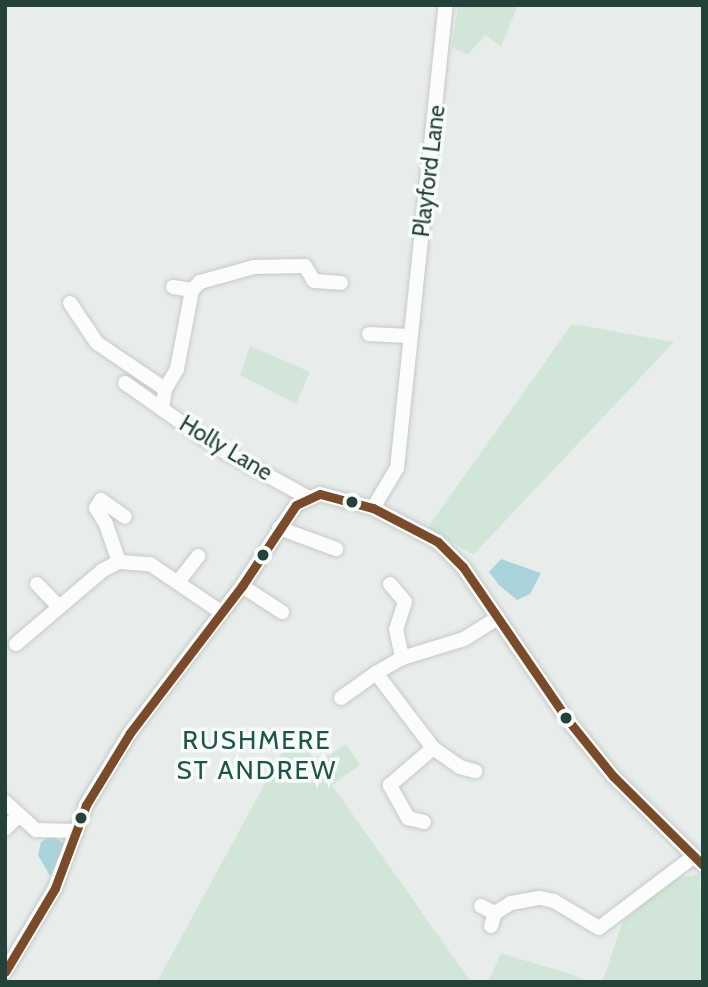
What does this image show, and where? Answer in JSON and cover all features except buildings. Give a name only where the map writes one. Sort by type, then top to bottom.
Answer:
[{"type":"street","name":"Playford Lane","points":[[373,508],[397,468],[446,5]]},
{"type":"street","points":[[173,287],[192,290],[209,276],[254,267],[305,266],[314,281],[341,283]]},
{"type":"street","name":"Holly Lane","points":[[192,290],[177,369],[165,389],[162,409],[216,447],[307,498]]},
{"type":"street","name":"Holly Lane","points":[[70,303],[97,342],[165,389]]},
{"type":"street","points":[[369,334],[409,336]]},
{"type":"street","points":[[125,383],[162,409]]},
{"type":"street","points":[[5,971],[55,888],[86,805],[130,733],[242,586],[279,528],[307,498],[320,494],[373,508],[439,542],[463,567],[566,719],[613,776],[698,861],[599,928],[565,906],[540,898],[511,903],[493,920],[481,905]]},
{"type":"street","points":[[119,562],[96,508],[101,499],[125,517]]},
{"type":"street","points":[[279,528],[336,549]]},
{"type":"street","points":[[178,582],[198,556]]},
{"type":"street","points":[[5,632],[18,647],[58,606],[119,562],[150,564],[221,612]]},
{"type":"street","points":[[37,584],[58,606]]},
{"type":"street","points":[[390,584],[405,602],[396,629],[402,658]]},
{"type":"street","points":[[242,586],[282,613]]},
{"type":"street","points":[[337,701],[402,658],[446,648],[498,618]]},
{"type":"street","points":[[376,673],[433,748],[460,767],[475,771]]},
{"type":"street","points":[[424,822],[408,818],[390,785],[433,748]]},
{"type":"street","points":[[5,802],[18,816],[48,834],[77,831]]},
{"type":"street","points":[[5,829],[18,816]]},
{"type":"green space","points":[[458,5],[518,5],[501,47],[486,35],[467,55],[452,47]]},
{"type":"green space","points":[[572,324],[674,342],[473,555],[428,527]]},
{"type":"green space","points":[[250,346],[310,372],[296,404],[240,375]]},
{"type":"green space","points":[[294,730],[317,763],[346,744],[360,765],[332,785],[471,982],[157,982]]},
{"type":"green space","points":[[700,874],[703,982],[602,982],[623,921],[663,881]]},
{"type":"green space","points":[[501,953],[573,975],[590,982],[488,982]]},
{"type":"water","points":[[501,559],[541,573],[530,594],[517,600],[499,585],[489,572]]},
{"type":"water","points":[[52,836],[65,844],[50,876],[38,855],[41,842]]},
{"type":"transit line","points":[[5,972],[55,888],[86,805],[130,733],[242,586],[296,505],[320,494],[373,508],[438,542],[463,567],[567,719],[613,776],[703,865]]},
{"type":"district","name":"RUSHMERE ST ANDREW","points":[[257,756]]}]
